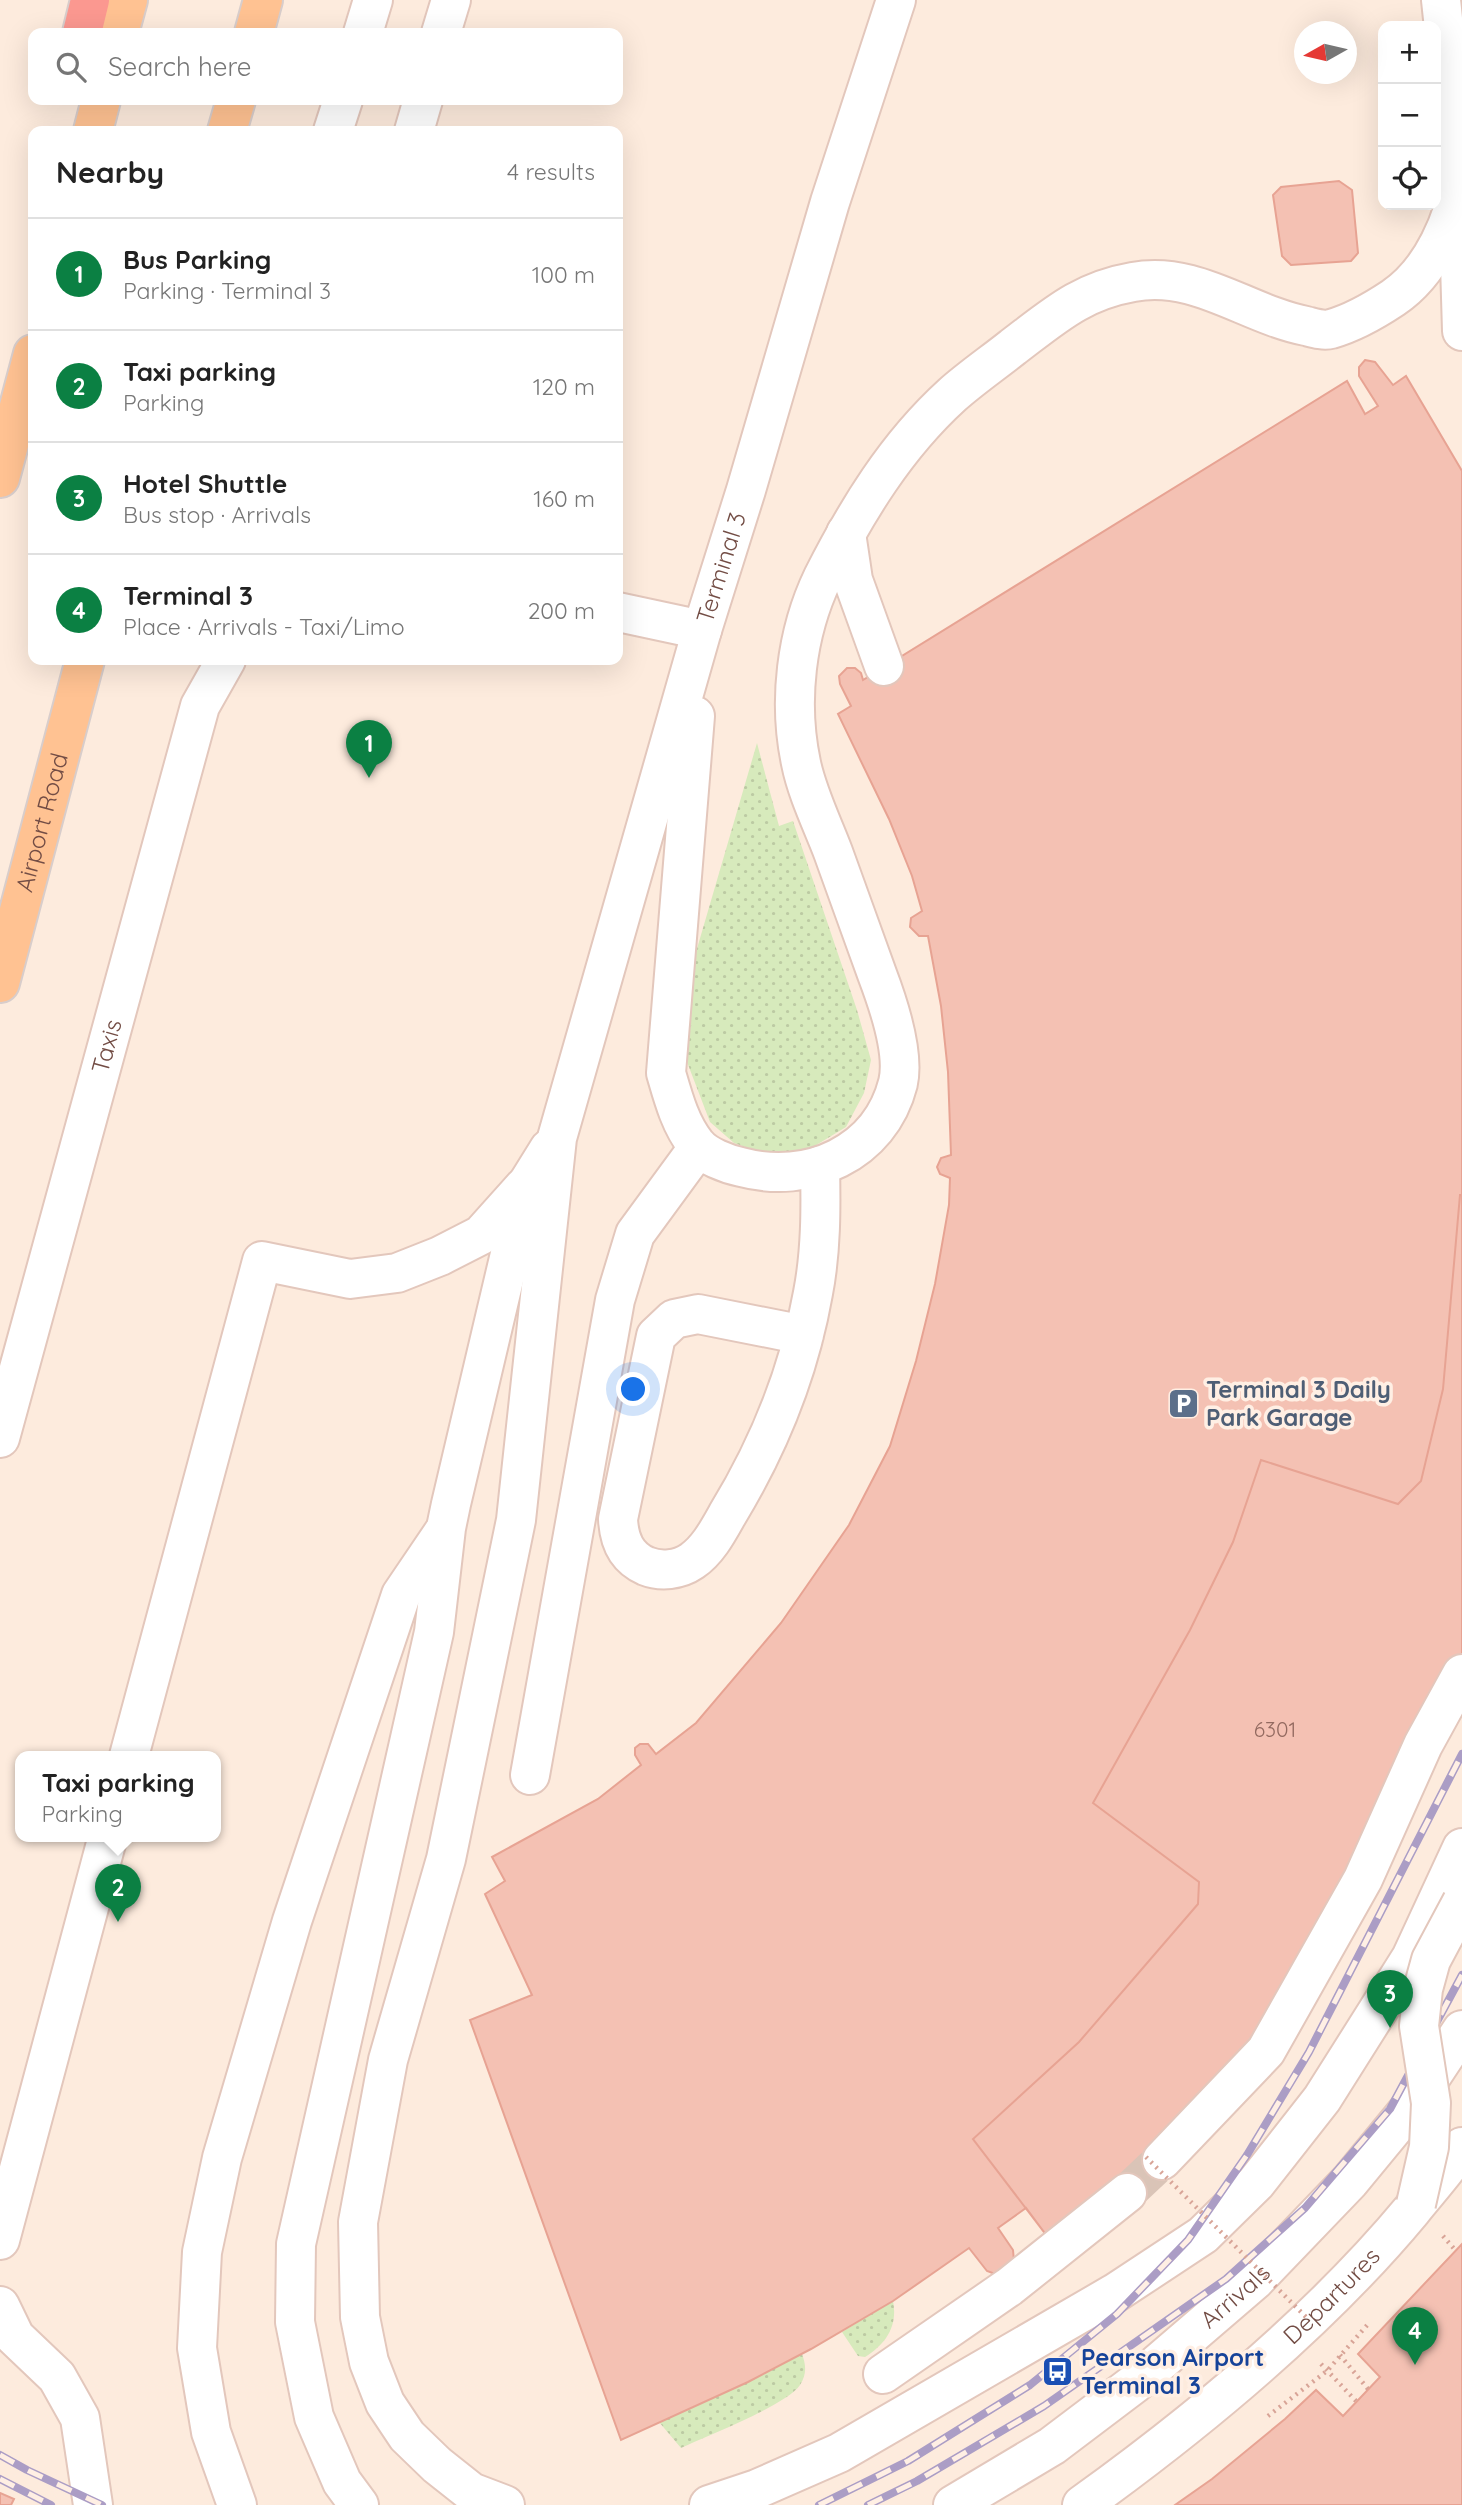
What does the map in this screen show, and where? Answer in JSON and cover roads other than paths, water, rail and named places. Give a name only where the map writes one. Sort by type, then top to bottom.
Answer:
[{"type":"highway","points":[[83,28],[90,0]]},
{"type":"main road","points":[[120,28],[128,0]]},
{"type":"main road","points":[[256,28],[264,0]]},
{"type":"main road","points":[[94,126],[100,105]]},
{"type":"main road","points":[[228,126],[235,105]]},
{"type":"main road","points":[[0,478],[28,373]]},
{"type":"main road","name":"Airport Road","points":[[0,982],[84,665]]},
{"type":"street","points":[[365,28],[373,0]]},
{"type":"street","points":[[443,28],[451,0]]},
{"type":"street","name":"Terminal 3","points":[[557,1138],[702,630],[830,202],[896,0]]},
{"type":"street","points":[[1441,0],[1460,184],[1462,331]]},
{"type":"street","points":[[335,126],[341,105]]},
{"type":"street","points":[[415,126],[421,105]]},
{"type":"street","points":[[623,613],[702,630],[666,1073],[678,1112],[698,1148],[729,1164],[762,1173],[801,1172],[840,1159],[869,1136],[889,1108],[899,1080],[898,1051],[887,1001],[801,766],[795,724],[796,680],[801,638],[821,583],[870,491],[922,424],[954,393],[1071,303],[1105,288],[1136,281],[1186,282],[1280,320],[1327,331],[1377,308],[1403,291],[1437,249],[1460,184]]},
{"type":"street","points":[[846,533],[853,580],[884,666]]},
{"type":"street","name":"Taxis","points":[[0,1438],[200,706],[223,665]]},
{"type":"street","points":[[130,1751],[262,1261],[350,1279],[397,1273],[440,1256],[481,1235],[526,1186],[557,1138]]},
{"type":"street","points":[[505,2505],[471,2492],[437,2465],[407,2436],[385,2403],[369,2362],[360,2317],[358,2222],[388,2060],[446,1859],[516,1520],[557,1138]]},
{"type":"street","points":[[530,1775],[615,1300],[635,1234],[698,1148]]},
{"type":"street","points":[[804,1335],[698,1314],[674,1319],[656,1336],[618,1519],[619,1535],[625,1549],[635,1560],[657,1569],[679,1568],[693,1560],[705,1548],[733,1505],[769,1439],[793,1375],[804,1335],[815,1278],[821,1209],[820,1166]]},
{"type":"street","points":[[359,2505],[342,2482],[314,2417],[295,2322],[296,2244],[434,1632],[446,1528],[526,1186]]},
{"type":"street","points":[[237,2505],[211,2432],[197,2348],[202,2252],[222,2158],[292,1921],[401,1595],[446,1528]]},
{"type":"street","points":[[1154,2158],[1266,2051],[1363,1878],[1423,1745],[1462,1674]]},
{"type":"street","points":[[0,2240],[106,1842]]},
{"type":"street","points":[[709,2505],[757,2489],[839,2453],[1115,2293],[1203,2235],[1256,2183],[1322,2099],[1410,1958],[1462,1848]]},
{"type":"street","points":[[1416,2204],[1429,2147],[1431,2104],[1419,2026],[1423,1989],[1431,1960],[1462,1902]]},
{"type":"street","name":"Arrivals","points":[[953,2505],[1052,2446],[1134,2384],[1255,2280],[1350,2181],[1411,2107],[1462,2030]]},
{"type":"street","name":"Departures","points":[[1082,2505],[1315,2336],[1376,2253],[1462,2147]]},
{"type":"street","points":[[1117,2505],[1353,2306],[1462,2171]]},
{"type":"street","points":[[883,2374],[1009,2287],[1127,2193]]},
{"type":"street","points":[[0,2306],[15,2337],[57,2377],[80,2418],[93,2505]]},
{"type":"tunnel","points":[[1127,2193],[1162,2160]]},
{"type":"railway","points":[[819,2505],[908,2461],[1030,2385],[1117,2314],[1188,2240],[1247,2155],[1309,2052],[1462,1754]]},
{"type":"railway","points":[[868,2505],[917,2481],[1044,2406],[1226,2279],[1305,2208],[1390,2109],[1462,1975]]},
{"type":"railway","points":[[0,2455],[102,2505]]},
{"type":"railway","points":[[0,2479],[51,2505]]},
{"type":"place","name":"Bus Parking","points":[[369,778]]},
{"type":"place","name":"Terminal 3 Daily Park Garage","points":[[1183,1404]]},
{"type":"place","name":"Taxi parking","points":[[118,1922]]},
{"type":"place","name":"Hotel Shuttle","points":[[1390,2028]]},
{"type":"place","name":"Terminal 3","points":[[1415,2365]]},
{"type":"place","name":"Pearson Airport Terminal 3","points":[[1058,2372]]}]
